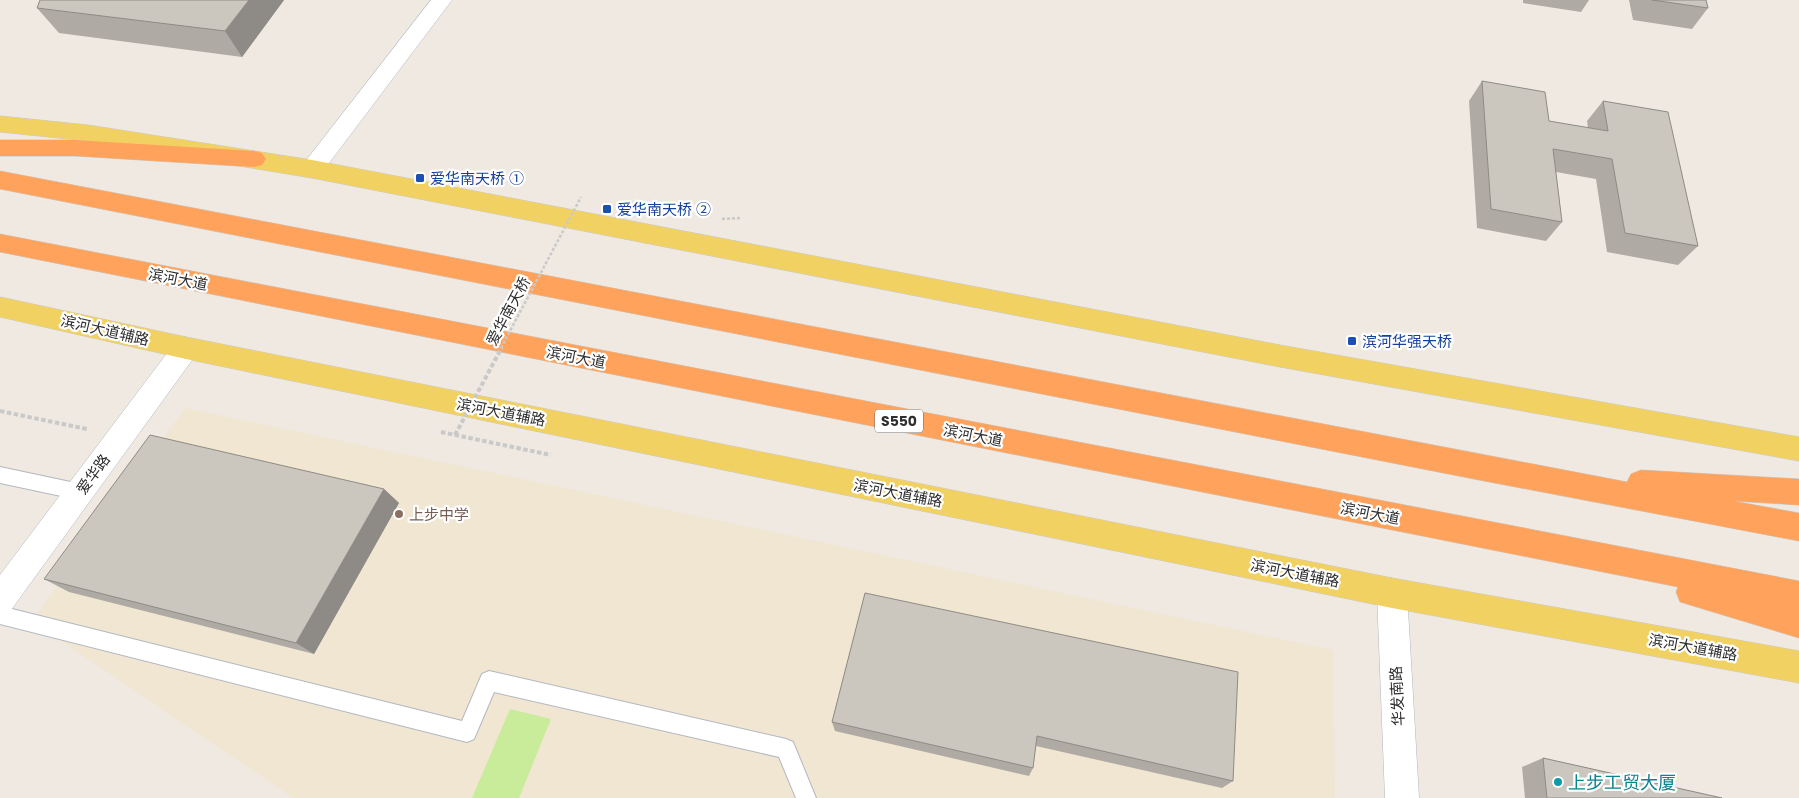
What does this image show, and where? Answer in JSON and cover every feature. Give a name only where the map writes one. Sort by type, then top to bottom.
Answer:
[{"type":"highway","points":[[0,148],[75,148],[254,159]]},
{"type":"highway","points":[[0,180],[1484,468],[1799,527]]},
{"type":"highway","name":"滨河大道","points":[[0,243],[1799,596]]},
{"type":"highway","points":[[1484,468],[1591,480],[1799,492]]},
{"type":"highway","points":[[1512,541],[1799,622]]},
{"type":"main road","points":[[0,124],[88,133],[312,169],[1280,356],[1799,448]]},
{"type":"main road","name":"滨河大道辅路","points":[[0,307],[186,348],[1392,593],[1799,666]]},
{"type":"street","points":[[312,169],[442,0]]},
{"type":"street","name":"爱华路","points":[[0,600],[186,348]]},
{"type":"street","name":"华发南路","points":[[1392,593],[1402,798]]},
{"type":"lane","points":[[0,474],[80,492]]},
{"type":"lane","points":[[0,615],[467,732],[489,681],[786,749],[806,798]]},
{"type":"path","name":"爱华南天桥","points":[[551,455],[455,435],[581,197]]},
{"type":"path","points":[[722,219],[741,218]]},
{"type":"path","points":[[0,411],[121,436]]},
{"type":"shaded area","name":"上步中学","points":[[185,408],[1333,650],[1335,798],[293,798],[32,621]]},
{"type":"green space","points":[[510,709],[551,719],[519,798],[472,798]]},
{"type":"building","points":[[40,0],[249,0],[225,31],[37,8]]},
{"type":"building","points":[[1652,0],[1706,0],[1708,8]]},
{"type":"building","points":[[1482,81],[1545,92],[1549,121],[1608,131],[1603,101],[1668,112],[1698,246],[1625,233],[1612,159],[1553,149],[1562,222],[1491,209]]},
{"type":"building","points":[[150,435],[384,489],[296,643],[44,579]]},
{"type":"building","points":[[865,593],[1238,672],[1233,781],[1037,736],[1033,768],[832,722]]},
{"type":"building","points":[[1543,758],[1722,798],[1547,798]]},
{"type":"place","name":"爱华南天桥 ①","points":[[420,178]]},
{"type":"place","name":"爱华南天桥 ②","points":[[607,209]]},
{"type":"place","name":"滨河华强天桥","points":[[1352,341]]},
{"type":"place","name":"上步中学","points":[[399,514]]},
{"type":"place","name":"上步工贸大厦","points":[[1558,782]]}]
